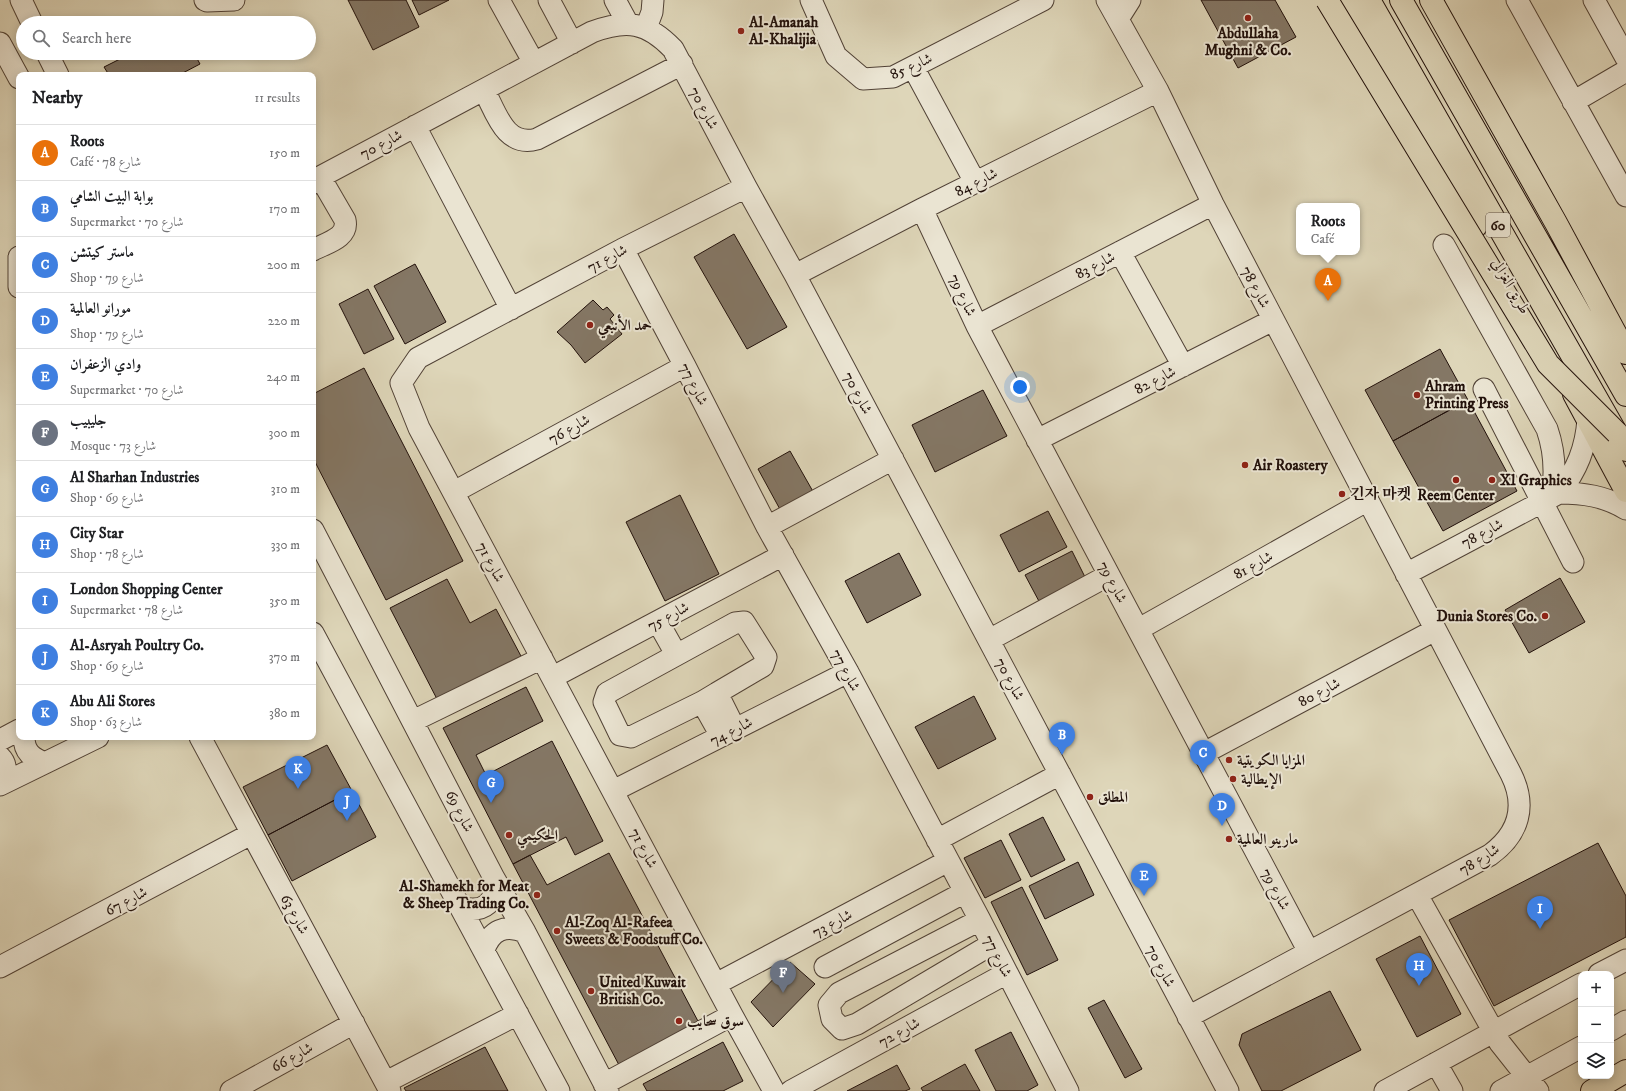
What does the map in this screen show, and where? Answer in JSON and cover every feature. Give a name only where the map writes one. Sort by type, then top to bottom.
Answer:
[{"type":"main road","points":[[1327,0],[1548,364],[1621,441]]},
{"type":"main road","name":"طريق الغزالي","points":[[1346,0],[1588,419],[1626,491]]},
{"type":"main road","name":"طريق الغزالي","points":[[1369,0],[1621,441]]},
{"type":"main road","name":"60","points":[[1401,0],[1626,395]]},
{"type":"main road","points":[[1413,0],[1626,376]]},
{"type":"main road","points":[[1431,0],[1556,223],[1626,353]]},
{"type":"main road","points":[[1592,1091],[1626,1071]]},
{"type":"street","points":[[21,0],[29,16]]},
{"type":"street","points":[[205,0],[234,0]]},
{"type":"street","points":[[499,0],[534,63]]},
{"type":"street","points":[[549,0],[572,43]]},
{"type":"street","points":[[615,0],[637,26],[652,12],[653,0]]},
{"type":"street","name":"شارع 85","points":[[811,0],[836,56],[863,79],[893,77],[1043,0]]},
{"type":"street","name":"شارع 78","points":[[1107,0],[1158,91],[1213,204],[1514,779],[1519,796],[1518,819],[1513,830],[1499,848],[1417,895],[1188,1016]]},
{"type":"street","points":[[1118,19],[1130,0]]},
{"type":"street","points":[[1517,0],[1626,196]]},
{"type":"street","points":[[1594,0],[1626,58]]},
{"type":"street","name":"شارع 70","points":[[316,179],[592,32],[610,25],[637,26],[661,37],[673,49],[682,64],[746,187],[795,275],[1228,1091]]},
{"type":"street","points":[[0,43],[16,72]]},
{"type":"street","points":[[50,60],[56,72]]},
{"type":"street","points":[[484,90],[505,129],[511,136],[519,140],[528,141],[537,139],[682,64]]},
{"type":"street","points":[[913,67],[975,182]]},
{"type":"street","points":[[1573,102],[1626,71]]},
{"type":"street","name":"شارع 84","points":[[795,275],[975,182],[1158,91]]},
{"type":"street","points":[[415,126],[511,309]]},
{"type":"street","points":[[316,181],[344,220],[346,226],[341,236],[316,248]]},
{"type":"street","name":"شارع 71","points":[[746,187],[623,249],[418,358],[401,383],[419,428],[774,1091]]},
{"type":"street","name":"شارع 83","points":[[977,326],[1213,204]]},
{"type":"street","name":"شارع 79","points":[[922,209],[977,326],[1309,952]]},
{"type":"street","points":[[1444,245],[1547,429],[1554,455],[1554,483],[1551,497]]},
{"type":"street","name":"شارع 77","points":[[623,249],[685,366],[767,527],[848,672],[936,840],[980,920],[1068,1091]]},
{"type":"street","points":[[1120,252],[1183,366]]},
{"type":"street","name":"شارع 82","points":[[1037,440],[1274,320]]},
{"type":"street","name":"شارع 76","points":[[454,492],[685,366]]},
{"type":"street","points":[[1484,389],[1551,497],[1573,562]]},
{"type":"street","name":"شارع 78","points":[[1406,574],[1551,497],[1575,471],[1584,446],[1588,419]]},
{"type":"street","points":[[767,527],[893,459]]},
{"type":"street","name":"شارع 78","points":[[1551,497],[1589,494],[1604,498],[1626,509]]},
{"type":"street","name":"شارع 81","points":[[1139,629],[1368,500]]},
{"type":"street","name":"شارع 69","points":[[316,536],[494,878],[525,932],[606,1087]]},
{"type":"street","name":"شارع 75","points":[[553,677],[783,555]]},
{"type":"street","points":[[989,640],[1109,575]]},
{"type":"street","points":[[662,619],[681,652]]},
{"type":"street","points":[[744,622],[766,657],[763,666],[710,697],[631,737],[620,735],[604,702],[607,693],[681,652],[735,623],[744,622]]},
{"type":"street","name":"شارع 80","points":[[1204,753],[1435,630]]},
{"type":"street","points":[[316,639],[559,1091]]},
{"type":"street","points":[[413,721],[542,658]]},
{"type":"street","points":[[316,664],[336,676]]},
{"type":"street","name":"شارع 74","points":[[613,791],[848,672]]},
{"type":"street","points":[[710,697],[728,732]]},
{"type":"street","points":[[0,740],[16,732]]},
{"type":"street","points":[[24,740],[26,750],[34,759],[45,763]]},
{"type":"street","points":[[0,784],[92,740]]},
{"type":"street","name":"شارع 63","points":[[202,740],[388,1087]]},
{"type":"street","points":[[0,757],[4,761],[6,775],[0,784]]},
{"type":"street","points":[[936,840],[1060,774]]},
{"type":"street","name":"شارع 67","points":[[0,968],[251,834]]},
{"type":"street","name":"شارع 73","points":[[716,984],[948,861]]},
{"type":"street","points":[[460,907],[471,910],[483,908],[492,900],[496,889],[494,878]]},
{"type":"street","points":[[825,967],[965,892]]},
{"type":"street","points":[[1417,895],[1493,1032],[1507,1054],[1532,1084]]},
{"type":"street","points":[[980,920],[839,993],[828,1005],[832,1019],[842,1029],[857,1024],[992,944]]},
{"type":"street","points":[[484,950],[488,940],[495,932],[504,928],[515,928],[525,932]]},
{"type":"street","points":[[1605,971],[1626,960]]},
{"type":"street","name":"شارع 72","points":[[792,1091],[1007,973]]},
{"type":"street","points":[[1385,1091],[1578,986]]},
{"type":"street","points":[[388,1087],[518,1014]]},
{"type":"street","points":[[606,1087],[732,1015]]},
{"type":"street","points":[[1614,1028],[1626,1021]]},
{"type":"street","name":"شارع 66","points":[[230,1091],[354,1023]]},
{"type":"street","points":[[1501,1091],[1532,1084],[1578,1048]]},
{"type":"street","points":[[1436,1063],[1452,1091]]},
{"type":"building","points":[[348,0],[406,0],[419,27],[373,50]]},
{"type":"building","points":[[412,0],[449,0],[419,15]]},
{"type":"building","name":"Abdullaha Mughni & Co.","points":[[1201,0],[1275,0],[1296,37],[1238,68]]},
{"type":"building","points":[[118,60],[198,60],[200,64],[185,72],[107,72],[104,67]]},
{"type":"building","points":[[734,234],[787,327],[747,349],[694,257]]},
{"type":"building","points":[[415,264],[446,322],[405,344],[374,286]]},
{"type":"building","points":[[368,289],[394,339],[364,354],[339,304]]},
{"type":"building","name":"حمد الأنبعي","points":[[593,300],[603,310],[607,307],[614,315],[610,319],[622,334],[585,363],[571,345],[557,332]]},
{"type":"building","name":"Ahram Printing Press","points":[[1440,349],[1468,400],[1393,441],[1365,390]]},
{"type":"building","points":[[364,368],[463,561],[386,600],[316,464],[316,392]]},
{"type":"building","points":[[983,390],[1007,436],[935,472],[912,425]]},
{"type":"building","points":[[1468,400],[1517,491],[1443,531],[1393,441]]},
{"type":"building","points":[[790,451],[815,495],[782,513],[758,469]]},
{"type":"building","points":[[680,495],[719,574],[665,601],[626,522]]},
{"type":"building","points":[[1048,511],[1067,547],[1019,572],[1000,535]]},
{"type":"building","points":[[1072,551],[1087,581],[1041,605],[1025,575]]},
{"type":"building","points":[[899,553],[921,595],[867,623],[845,581]]},
{"type":"building","name":"Dunia Stores Co.","points":[[1560,578],[1585,622],[1529,653],[1505,610]]},
{"type":"building","points":[[447,579],[470,623],[496,609],[522,658],[438,701],[390,608]]},
{"type":"building","points":[[526,687],[543,721],[476,755],[486,775],[552,741],[603,841],[575,855],[566,837],[513,864],[443,728]]},
{"type":"building","points":[[974,696],[996,739],[938,769],[915,727]]},
{"type":"building","points":[[327,745],[352,791],[268,835],[243,787]]},
{"type":"building","points":[[352,791],[376,837],[292,881],[268,835]]},
{"type":"building","points":[[1043,817],[1065,860],[1031,877],[1009,834]]},
{"type":"building","points":[[1001,840],[1021,880],[985,898],[964,858]]},
{"type":"building","points":[[1598,843],[1626,896],[1626,937],[1494,1006],[1449,920]]},
{"type":"building","points":[[609,853],[699,1023],[619,1065],[513,864],[530,855],[547,885]]},
{"type":"building","points":[[1078,862],[1094,895],[1045,919],[1029,886]]},
{"type":"building","points":[[1022,887],[1058,960],[1027,975],[991,902]]},
{"type":"building","points":[[1420,936],[1461,1014],[1417,1037],[1376,959]]},
{"type":"building","points":[[790,962],[815,984],[773,1027],[751,1002]]},
{"type":"building","points":[[1330,991],[1361,1050],[1281,1091],[1262,1091],[1239,1045],[1242,1034]]},
{"type":"building","points":[[1104,1000],[1142,1069],[1125,1078],[1088,1008]]},
{"type":"building","points":[[1011,1032],[1038,1085],[1027,1091],[996,1091],[975,1050]]},
{"type":"building","points":[[723,1042],[743,1081],[723,1091],[647,1091],[643,1084]]},
{"type":"building","points":[[485,1047],[508,1091],[406,1091],[404,1088]]},
{"type":"building","points":[[965,1064],[980,1091],[923,1091],[921,1088]]},
{"type":"building","points":[[897,1065],[910,1089],[905,1091],[847,1091]]},
{"type":"place","name":"Abdullaha Mughni & Co.","points":[[1248,18]]},
{"type":"place","name":"Al-Amanah Al-Khalijia","points":[[741,31]]},
{"type":"place","name":"Roots","points":[[1328,301]]},
{"type":"place","name":"حمد الأنبعي","points":[[590,325]]},
{"type":"place","name":"Ahram Printing Press","points":[[1417,395]]},
{"type":"place","name":"Air Roastery","points":[[1245,465]]},
{"type":"place","name":"Reem Center","points":[[1456,480]]},
{"type":"place","name":"Xl Graphics","points":[[1492,480]]},
{"type":"place","name":"긴자 마켓","points":[[1342,494]]},
{"type":"place","name":"Dunia Stores Co.","points":[[1545,616]]},
{"type":"place","name":"بوابة البيت الشامي","points":[[1062,755]]},
{"type":"place","name":"المزايا الكويتية","points":[[1229,760]]},
{"type":"place","name":"ماستر كيتشن","points":[[1203,773]]},
{"type":"place","name":"الإيطالية","points":[[1233,779]]},
{"type":"place","name":"Abu Ali Stores","points":[[298,789]]},
{"type":"place","name":"المطلق","points":[[1090,797]]},
{"type":"place","name":"Al Sharhan Industries","points":[[491,803]]},
{"type":"place","name":"Al-Asryah Poultry Co.","points":[[347,821]]},
{"type":"place","name":"مورانو العالمية","points":[[1222,826]]},
{"type":"place","name":"الحكيمي","points":[[509,835]]},
{"type":"place","name":"مارينو العالمية","points":[[1229,839]]},
{"type":"place","name":"Al-Shamekh for Meat & Sheep Trading Co.","points":[[537,895]]},
{"type":"place","name":"وادي الزعفران","points":[[1144,896]]},
{"type":"place","name":"London Shopping Center","points":[[1540,929]]},
{"type":"place","name":"Al-Zoq Al-Rafeea Sweets & Foodstuff Co.","points":[[557,931]]},
{"type":"place","name":"City Star","points":[[1419,986]]},
{"type":"place","name":"United Kuwait British Co.","points":[[591,991]]},
{"type":"place","name":"جليبيب","points":[[783,993]]},
{"type":"place","name":"سوق سحايب","points":[[679,1021]]}]
